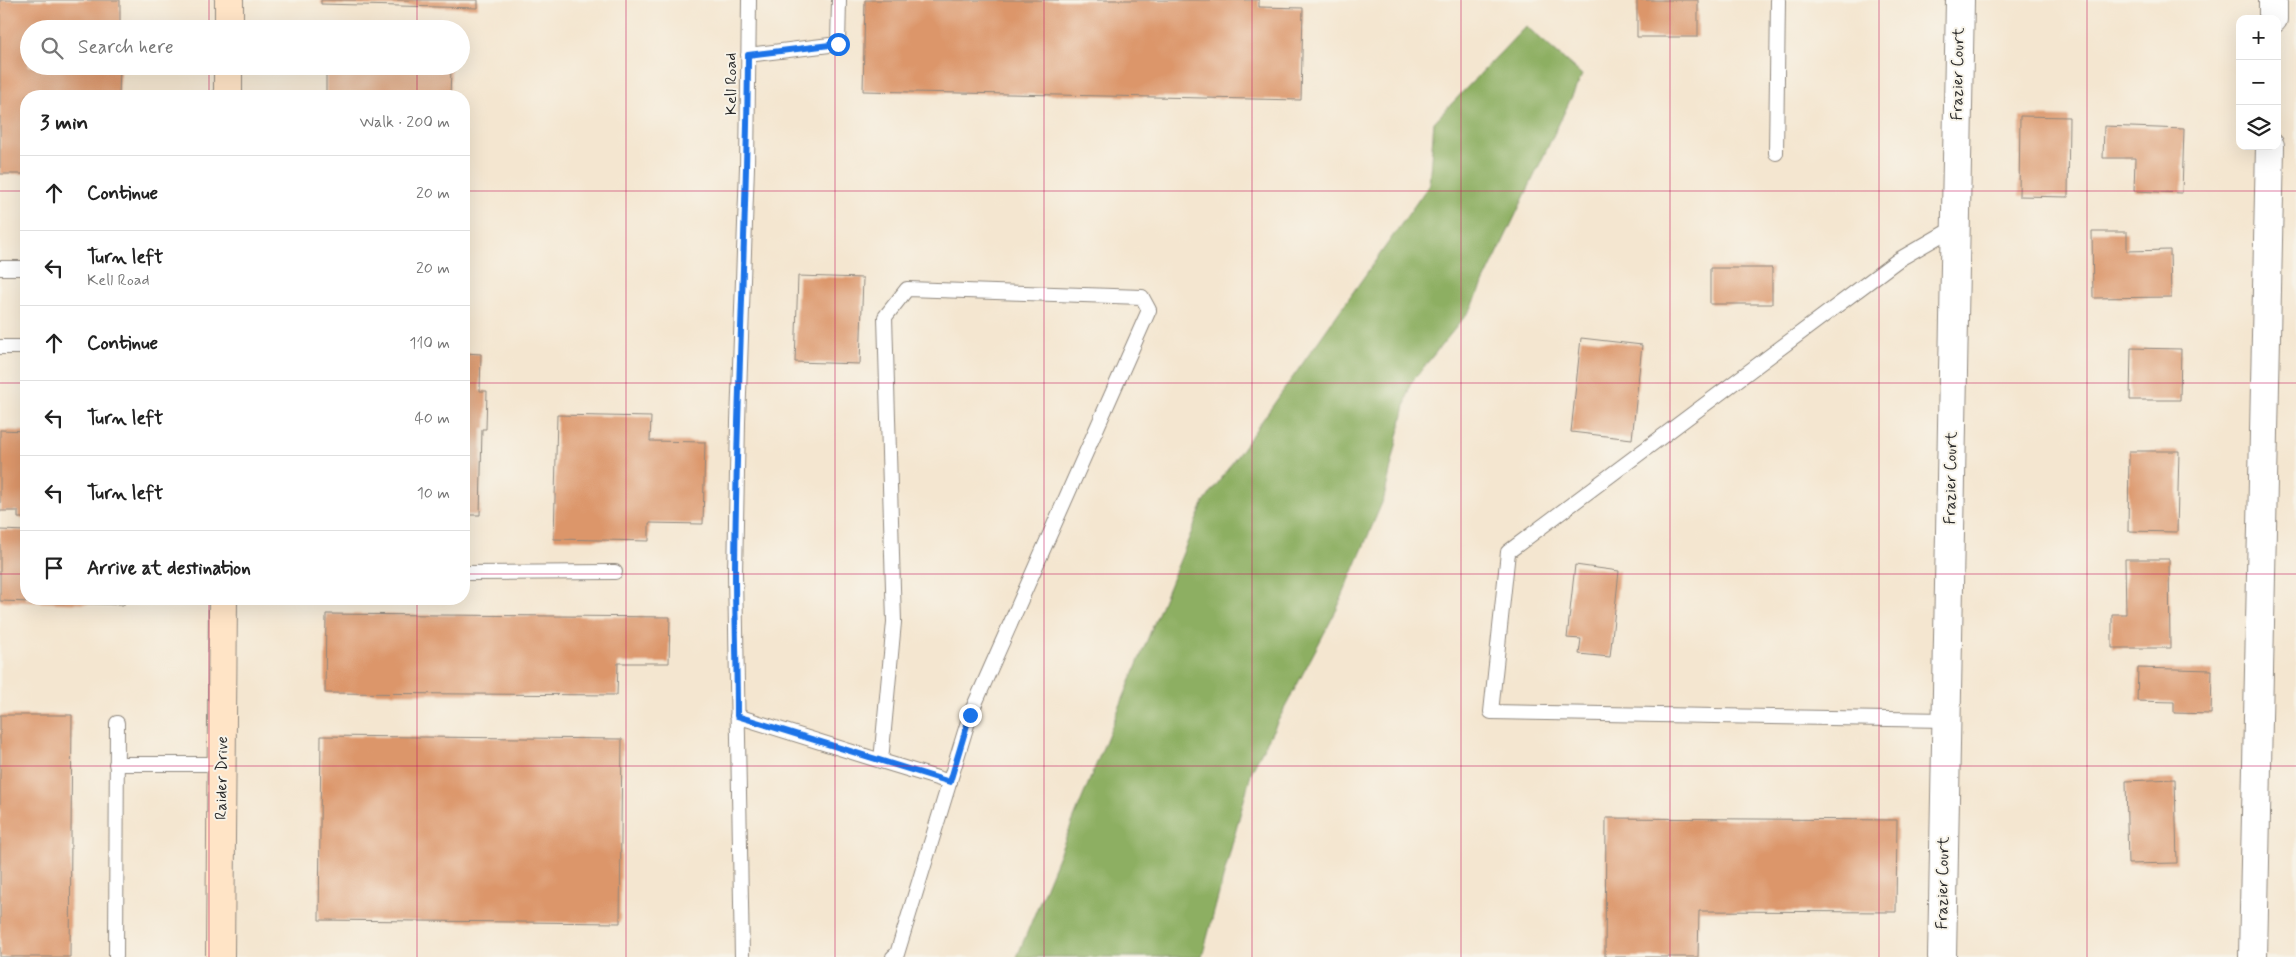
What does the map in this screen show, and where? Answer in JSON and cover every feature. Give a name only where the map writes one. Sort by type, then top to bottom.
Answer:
[{"type":"main road","points":[[229,0],[229,20]]},
{"type":"main road","points":[[228,75],[228,90]]},
{"type":"main road","name":"Raider Drive","points":[[220,957],[223,605]]},
{"type":"street","name":"Frazier Court","points":[[1942,957],[1960,0]]},
{"type":"street","points":[[2273,0],[2273,15]]},
{"type":"street","points":[[2253,957],[2270,150]]},
{"type":"lane","name":"Kell Road","points":[[742,957],[735,574],[747,167],[749,0]]},
{"type":"lane","points":[[748,55],[838,44],[839,0]]},
{"type":"lane","points":[[1776,153],[1778,0]]},
{"type":"lane","points":[[1946,720],[1491,712],[1508,552],[1898,260],[1955,227]]},
{"type":"lane","points":[[0,268],[20,268]]},
{"type":"lane","points":[[881,761],[894,622],[885,317],[907,289],[1142,298],[1150,310],[970,715],[897,954],[893,957]]},
{"type":"lane","points":[[0,347],[20,347]]},
{"type":"lane","points":[[470,573],[615,572]]},
{"type":"lane","points":[[737,716],[950,782]]},
{"type":"lane","points":[[116,957],[117,722]]},
{"type":"lane","points":[[116,764],[222,764]]},
{"type":"green space","points":[[1526,26],[1582,75],[1471,309],[1410,384],[1384,498],[1337,609],[1252,770],[1202,957],[1017,957],[1203,504],[1429,185],[1434,122]]},
{"type":"building","points":[[0,0],[120,0],[120,20],[20,20],[20,75],[120,75],[119,90],[20,90],[20,174],[0,174]]},
{"type":"building","points":[[321,0],[478,0],[478,8],[321,4]]},
{"type":"building","points":[[865,0],[1259,0],[1259,7],[1303,8],[1301,100],[863,91]]},
{"type":"building","points":[[1637,0],[1698,0],[1698,37],[1637,37]]},
{"type":"building","points":[[326,75],[451,75],[450,90],[326,90]]},
{"type":"building","points":[[2020,116],[2069,117],[2068,197],[2019,196]]},
{"type":"building","points":[[2104,126],[2184,129],[2182,193],[2134,191],[2135,158],[2103,158]]},
{"type":"building","points":[[2092,232],[2127,232],[2127,251],[2170,250],[2171,297],[2093,298]]},
{"type":"building","points":[[1710,268],[1772,268],[1772,304],[1710,304]]},
{"type":"building","points":[[798,276],[863,278],[860,364],[795,362]]},
{"type":"building","points":[[1581,338],[1642,345],[1632,439],[1571,432]]},
{"type":"building","points":[[2131,348],[2181,349],[2180,400],[2130,400]]},
{"type":"building","points":[[470,353],[481,354],[480,391],[487,391],[486,429],[482,429],[480,515],[470,515]]},
{"type":"building","points":[[557,415],[651,417],[650,441],[705,442],[703,524],[649,523],[649,541],[554,539]]},
{"type":"building","points":[[0,430],[20,431],[20,518],[18,518],[18,511],[0,511]]},
{"type":"building","points":[[2129,451],[2179,451],[2177,532],[2128,531]]},
{"type":"building","points":[[0,530],[20,531],[20,602],[0,601]]},
{"type":"building","points":[[2125,559],[2169,559],[2170,648],[2112,648],[2112,614],[2126,614]]},
{"type":"building","points":[[1575,565],[1619,571],[1610,657],[1579,654],[1581,639],[1567,638]]},
{"type":"building","points":[[326,614],[670,617],[669,663],[618,663],[617,695],[325,693]]},
{"type":"building","points":[[2138,668],[2212,670],[2211,714],[2174,713],[2174,702],[2137,701]]},
{"type":"building","points":[[0,715],[72,715],[70,957],[0,957]]},
{"type":"building","points":[[321,736],[622,739],[620,923],[319,920]]},
{"type":"building","points":[[2175,779],[2177,863],[2128,864],[2126,781]]},
{"type":"building","points":[[1606,818],[1897,820],[1896,912],[1699,911],[1698,957],[1605,957]]},
{"type":"route","points":[[838,44],[748,55],[747,167],[735,574],[737,716],[950,782],[970,715]]}]
